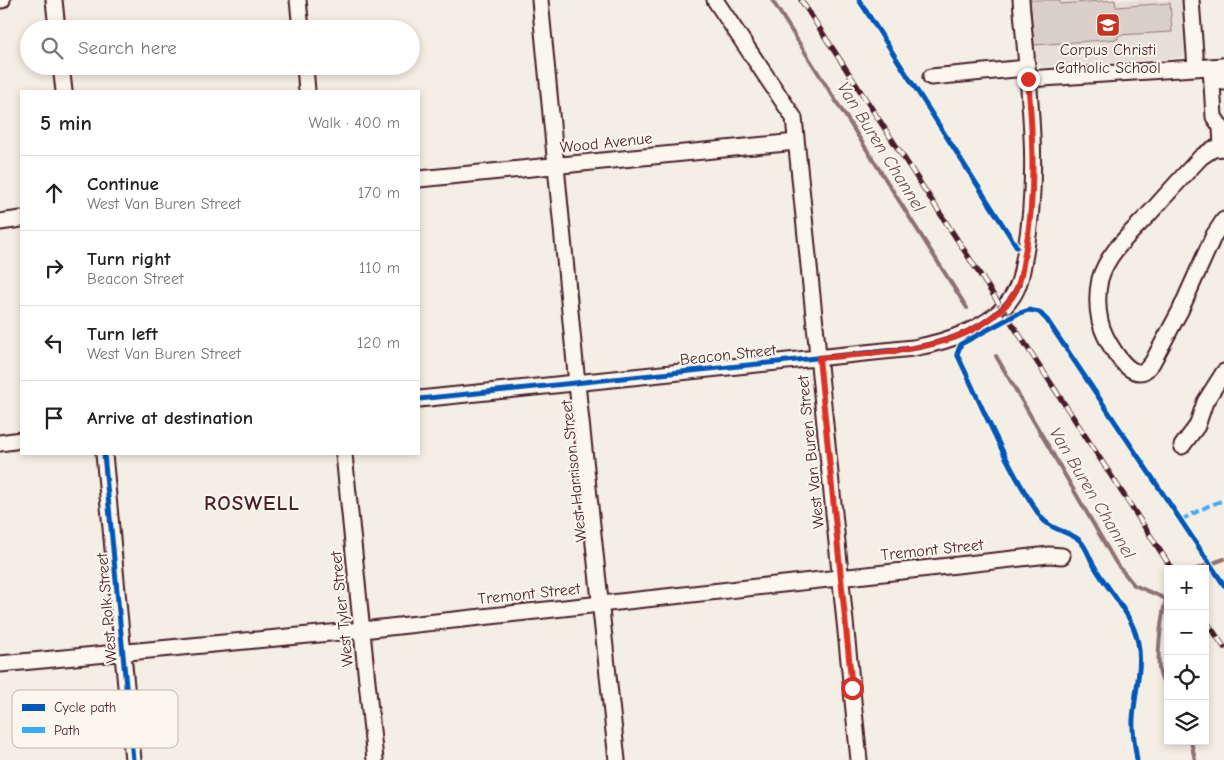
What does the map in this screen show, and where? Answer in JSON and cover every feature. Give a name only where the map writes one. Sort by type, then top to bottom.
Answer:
[{"type":"street","points":[[54,0],[56,20]]},
{"type":"street","points":[[298,0],[300,20]]},
{"type":"street","name":"West Harrison Street","points":[[540,0],[577,384],[617,760]]},
{"type":"street","name":"West Van Buren Street","points":[[715,0],[794,118],[859,760]]},
{"type":"street","points":[[1020,0],[1028,74]]},
{"type":"street","points":[[1191,0],[1196,68]]},
{"type":"street","points":[[930,77],[1219,67]]},
{"type":"street","points":[[1219,67],[1224,82]]},
{"type":"street","points":[[1219,67],[1214,117],[1222,125],[1223,148],[1213,149],[1201,157],[1115,250],[1101,278],[1098,292],[1098,307],[1102,331],[1122,362],[1131,370],[1139,372],[1146,370],[1152,363],[1180,311],[1214,235],[1224,220]]},
{"type":"street","name":"Beacon Street","points":[[420,399],[913,348],[950,340],[992,317],[1012,298],[1019,285],[1028,237],[1032,193],[1028,74]]},
{"type":"street","points":[[62,75],[64,90]]},
{"type":"street","points":[[306,75],[307,90]]},
{"type":"street","name":"Wood Avenue","points":[[420,179],[796,142]]},
{"type":"street","points":[[0,222],[20,219]]},
{"type":"street","points":[[1182,446],[1197,426],[1205,402],[1224,372]]},
{"type":"street","points":[[0,443],[20,440]]},
{"type":"street","name":"West Polk Street","points":[[104,455],[127,690]]},
{"type":"street","name":"West Tyler Street","points":[[344,455],[375,760]]},
{"type":"street","name":"Tremont Street","points":[[0,664],[362,630],[1049,555],[1062,556]]},
{"type":"shaded area","name":"Corpus Christi Catholic School","points":[[1027,0],[1184,0],[1187,51],[1185,55],[1176,58],[1043,67],[1035,60],[1032,51]]},
{"type":"shaded area","points":[[1030,0],[1060,0],[1060,4],[1115,0],[1116,7],[1170,3],[1172,32],[1118,35],[1118,39],[1034,45]]},
{"type":"waterway","name":"Van Buren Channel","points":[[772,0],[967,308]]},
{"type":"waterway","name":"Van Buren Channel","points":[[996,356],[1116,563],[1134,585],[1164,598]]},
{"type":"waterway","points":[[1208,565],[1224,559]]},
{"type":"waterway","points":[[1164,610],[1159,648],[1159,670],[1164,681]]},
{"type":"waterway","points":[[1192,745],[1195,760]]},
{"type":"railway","points":[[801,0],[1169,565]]},
{"type":"railway","points":[[1209,625],[1224,647]]},
{"type":"marked path","points":[[1181,520],[1224,500]]},
{"type":"cycle path","points":[[859,0],[1017,247]]},
{"type":"cycle path","points":[[420,399],[929,345],[960,335],[987,320],[1010,299],[1019,285]]},
{"type":"cycle path","points":[[1137,760],[1133,724],[1139,674],[1139,651],[1134,629],[1125,611],[1097,570],[1083,544],[1073,536],[1044,521],[1028,497],[1016,477],[957,354],[961,344],[1017,314],[1029,310],[1039,312],[1047,320],[1224,585]]},
{"type":"cycle path","points":[[104,455],[126,690]]},
{"type":"cycle path","points":[[132,748],[133,760]]},
{"type":"place","name":"Corpus Christi Catholic School","points":[[1108,25]]},
{"type":"district","name":"ROSWELL","points":[[252,503]]},
{"type":"route","points":[[852,688],[819,358],[913,348],[950,340],[992,317],[1012,298],[1019,285],[1023,265],[1032,193],[1028,79]]}]
